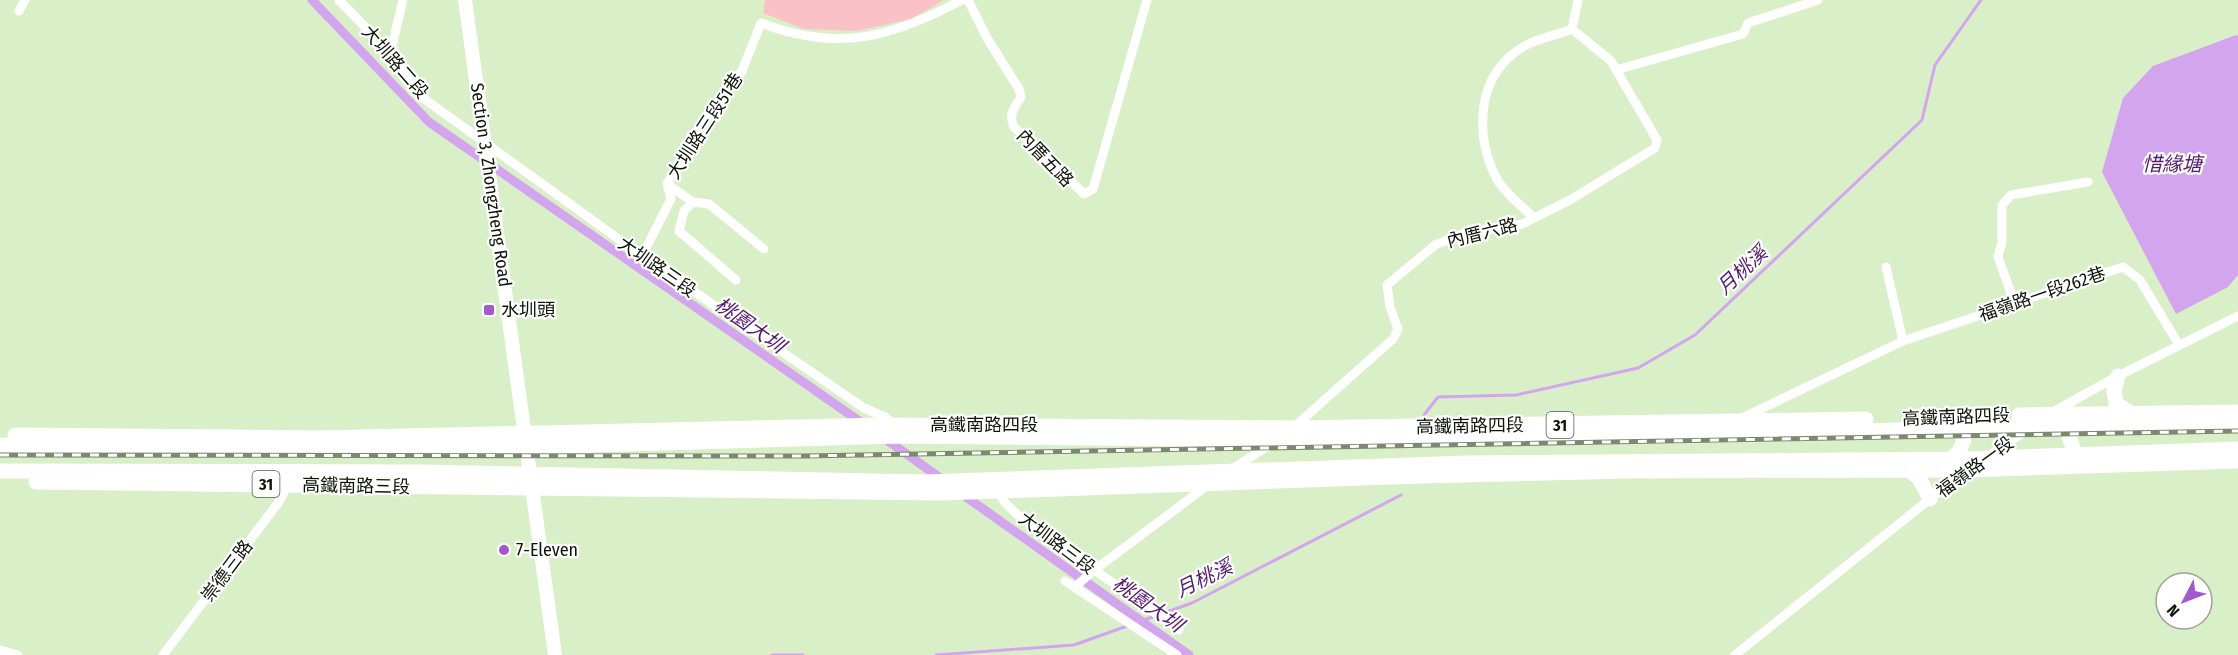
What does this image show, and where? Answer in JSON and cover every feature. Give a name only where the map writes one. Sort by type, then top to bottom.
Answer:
[{"type":"main road","name":"Section 3, Zhongzheng Road","points":[[465,0],[555,655]]},
{"type":"main road","points":[[2118,376],[2114,391],[2116,404],[2129,412]]},
{"type":"main road","name":"高鐵南路四段","points":[[892,429],[1546,426],[2129,412],[2238,412]]},
{"type":"main road","name":"高鐵南路四段","points":[[892,429],[1140,440],[1278,440],[1614,437],[1958,426],[2238,423]]},
{"type":"main road","points":[[2075,454],[2069,436],[2079,424]]},
{"type":"main road","name":"31","points":[[0,435],[526,441],[851,426],[892,429]]},
{"type":"main road","points":[[1140,440],[1194,426]]},
{"type":"main road","points":[[1546,426],[1570,427],[1614,437]]},
{"type":"main road","points":[[1952,459],[1963,447],[1964,440],[1958,426]]},
{"type":"main road","name":"31","points":[[526,441],[594,447],[866,438],[892,429]]},
{"type":"main road","name":"高鐵南路三段","points":[[0,445],[422,450],[526,441]]},
{"type":"main road","name":"高鐵南路四段","points":[[531,481],[962,482],[1466,463],[1952,459],[2238,449]]},
{"type":"main road","name":"31","points":[[531,481],[999,493],[1420,476],[1627,471],[1966,470],[2238,461]]},
{"type":"main road","points":[[1420,476],[1466,463]]},
{"type":"main road","points":[[1908,470],[1919,478],[1930,499]]},
{"type":"main road","name":"高鐵南路三段","points":[[0,471],[531,481]]},
{"type":"main road","points":[[47,482],[84,472]]},
{"type":"main road","points":[[1114,477],[1156,487]]},
{"type":"main road","name":"高鐵南路三段","points":[[0,481],[289,484],[531,481]]},
{"type":"street","points":[[19,11],[25,0]]},
{"type":"street","name":"大圳路二段","points":[[339,0],[368,30],[389,59],[423,98],[486,149]]},
{"type":"street","points":[[389,59],[404,0]]},
{"type":"street","name":"大圳路三段51巷","points":[[642,256],[671,200],[667,184],[700,127],[742,71],[761,23],[811,38],[859,38],[916,24],[962,0]]},
{"type":"street","name":"內厝五路","points":[[968,0],[987,38],[1019,89],[1021,98],[1012,111],[1011,120],[1014,127],[1084,194],[1092,189],[1147,0]]},
{"type":"street","points":[[1534,218],[1498,181],[1482,136],[1483,105],[1497,69],[1514,53],[1537,39],[1572,29],[1578,0]]},
{"type":"street","points":[[1616,70],[1743,34],[1748,23],[1818,0]]},
{"type":"street","name":"內厝六路","points":[[1293,428],[1393,339],[1398,329],[1390,306],[1387,285],[1435,245],[1465,233],[1522,224],[1570,200],[1655,148],[1657,140],[1611,61],[1572,29]]},
{"type":"street","name":"大圳路三段","points":[[486,149],[864,408],[885,417],[892,429]]},
{"type":"street","points":[[2015,304],[1998,257],[2002,242],[2002,205],[2011,195],[2088,183]]},
{"type":"street","points":[[667,184],[693,202],[709,204],[764,249]]},
{"type":"street","points":[[693,202],[684,211],[678,231],[736,280]]},
{"type":"street","points":[[1886,267],[1903,341]]},
{"type":"street","name":"福嶺路一段262巷","points":[[1732,423],[1903,341],[2123,267],[2140,280],[2179,345]]},
{"type":"street","name":"福嶺路一段","points":[[1735,655],[1966,470],[2049,414],[2238,315]]},
{"type":"street","points":[[1076,587],[1092,572],[1208,485],[1293,428]]},
{"type":"street","name":"崇德三路","points":[[163,655],[265,521],[289,484]]},
{"type":"street","name":"大圳路三段","points":[[999,493],[1005,503],[1020,517],[1092,572],[1179,630]]},
{"type":"street","name":"大圳路三段","points":[[1065,581],[1177,655]]},
{"type":"street","points":[[0,650],[18,655]]},
{"type":"shaded area","points":[[765,0],[944,0],[911,19],[857,31],[804,29],[763,13]]},
{"type":"water","name":"惜緣塘","points":[[2238,36],[2238,275],[2228,287],[2176,314],[2102,172],[2123,98],[2153,66]]},
{"type":"waterway","name":"桃園大圳","points":[[312,0],[429,122],[865,425]]},
{"type":"waterway","name":"月桃溪","points":[[1424,415],[1438,397],[1516,395],[1638,368],[1695,335],[1922,120],[1935,65],[1981,0]]},
{"type":"waterway","name":"桃園大圳","points":[[884,438],[943,480]]},
{"type":"waterway","name":"桃園大圳","points":[[962,494],[1189,655]]},
{"type":"waterway","name":"月桃溪","points":[[1161,614],[1192,603],[1401,495]]},
{"type":"waterway","name":"月桃溪","points":[[936,655],[1074,645],[1155,616]]},
{"type":"waterway","name":"月桃溪","points":[[772,655],[803,655]]},
{"type":"railway","points":[[0,455],[804,456],[2238,431]]},
{"type":"place","name":"水圳頭","points":[[489,310]]},
{"type":"place","name":"7-Eleven","points":[[504,550]]}]
